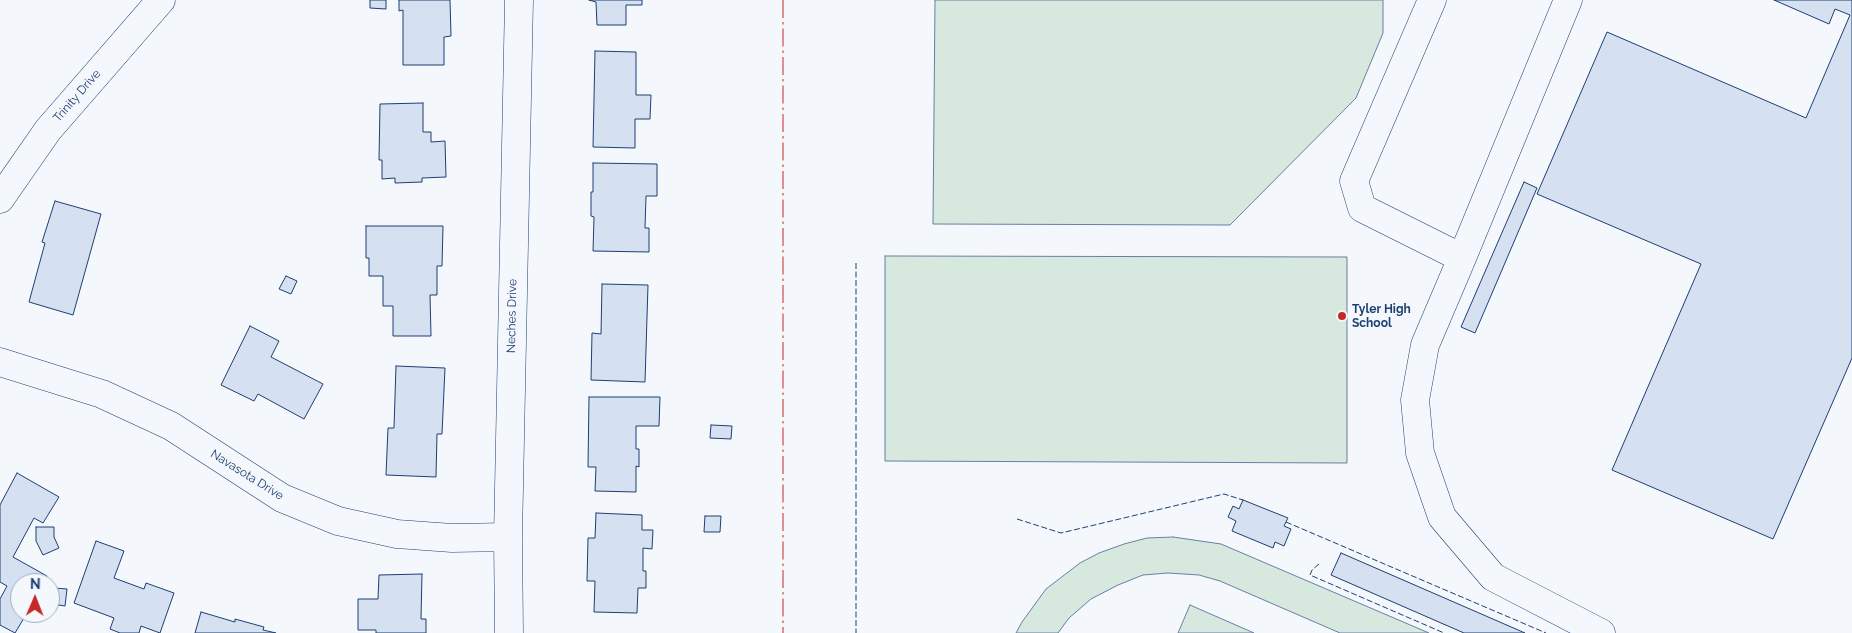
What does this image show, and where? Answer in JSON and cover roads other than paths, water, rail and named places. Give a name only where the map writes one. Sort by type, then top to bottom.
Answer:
[{"type":"street","name":"Trinity Drive","points":[[0,199],[48,130],[162,0]]},
{"type":"street","name":"Neches Drive","points":[[508,633],[508,537],[519,0]]},
{"type":"street","points":[[1432,0],[1354,181],[1362,208],[1462,258]]},
{"type":"street","points":[[1568,0],[1425,345],[1415,400],[1420,453],[1442,517],[1493,577],[1601,633]]},
{"type":"street","name":"Navasota Drive","points":[[0,362],[102,394],[171,426],[282,498],[338,521],[397,534],[452,538],[508,537]]},
{"type":"place","name":"Tyler High School","points":[[1342,316]]}]
